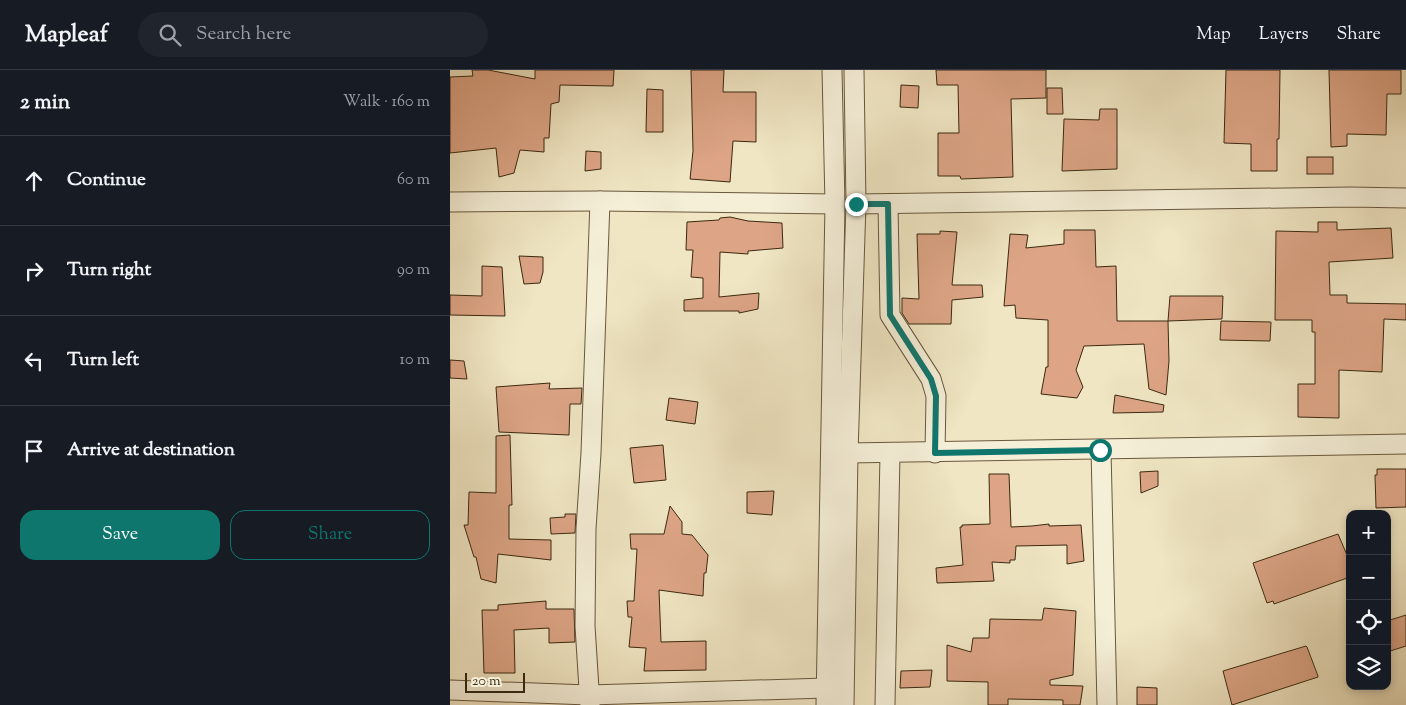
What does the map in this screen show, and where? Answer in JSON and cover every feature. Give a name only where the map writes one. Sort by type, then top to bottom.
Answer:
[{"type":"street","points":[[450,690],[590,700],[826,697],[836,204],[832,70]]},
{"type":"street","points":[[844,705],[848,454],[856,204],[854,70]]},
{"type":"street","points":[[856,204],[1350,197],[1406,198]]},
{"type":"street","points":[[450,202],[600,200],[836,204]]},
{"type":"street","points":[[590,700],[584,626],[586,529],[591,453],[600,200]]},
{"type":"street","points":[[888,204],[890,315],[931,379],[936,396],[935,453]]},
{"type":"street","points":[[848,454],[1406,444]]},
{"type":"street","points":[[1100,450],[1107,705]]},
{"type":"street","points":[[885,705],[890,454]]},
{"type":"building","points":[[472,70],[488,70],[535,79],[535,70],[614,70],[613,86],[560,85],[559,102],[551,104],[549,138],[544,138],[544,152],[520,150],[514,173],[499,177],[496,148],[450,153],[450,77],[473,76]]},
{"type":"building","points":[[691,70],[724,70],[723,92],[756,92],[756,142],[733,141],[730,182],[690,179],[693,151]]},
{"type":"building","points":[[936,70],[1046,70],[1046,98],[1011,99],[1013,177],[961,179],[960,176],[938,176],[938,133],[959,133],[958,85],[937,85]]},
{"type":"building","points":[[1226,70],[1280,70],[1277,171],[1251,171],[1251,144],[1224,143]]},
{"type":"building","points":[[1329,70],[1401,70],[1401,94],[1387,94],[1386,135],[1347,134],[1347,146],[1331,147]]},
{"type":"building","points":[[901,85],[919,86],[918,108],[900,107]]},
{"type":"building","points":[[1047,88],[1062,88],[1063,114],[1047,114]]},
{"type":"building","points":[[647,89],[663,90],[663,132],[646,132]]},
{"type":"building","points":[[1100,109],[1117,109],[1117,169],[1062,171],[1064,119],[1099,120]]},
{"type":"building","points":[[586,151],[601,152],[601,169],[585,171]]},
{"type":"building","points":[[1307,157],[1333,157],[1333,174],[1307,174]]},
{"type":"building","points":[[730,217],[748,221],[782,223],[783,248],[748,251],[748,254],[720,252],[719,297],[759,293],[758,309],[739,313],[739,311],[684,311],[684,300],[703,298],[703,278],[691,277],[693,250],[686,250],[687,222],[719,220],[720,218]]},
{"type":"building","points":[[1318,222],[1337,222],[1337,230],[1391,228],[1393,258],[1329,262],[1330,295],[1347,295],[1347,303],[1406,304],[1406,320],[1384,319],[1382,372],[1339,370],[1339,418],[1298,417],[1298,384],[1315,384],[1315,332],[1312,332],[1312,320],[1275,320],[1276,231],[1318,232]]},
{"type":"building","points":[[1064,230],[1095,230],[1096,267],[1116,266],[1117,321],[1168,321],[1169,361],[1166,395],[1149,389],[1144,344],[1084,346],[1076,370],[1083,387],[1077,398],[1041,394],[1046,367],[1048,367],[1048,320],[1016,318],[1015,305],[1004,306],[1010,234],[1028,235],[1026,248],[1064,244]]},
{"type":"building","points":[[940,231],[957,232],[952,285],[982,285],[983,297],[952,300],[951,324],[909,324],[902,313],[902,298],[919,299],[917,234],[940,234]]},
{"type":"building","points":[[519,256],[543,257],[543,272],[540,283],[524,284]]},
{"type":"building","points":[[482,266],[502,267],[505,316],[450,315],[450,295],[482,296]]},
{"type":"building","points":[[1170,296],[1223,296],[1222,319],[1168,321]]},
{"type":"building","points":[[1221,321],[1271,322],[1270,341],[1220,340]]},
{"type":"building","points":[[450,360],[464,361],[467,379],[450,378]]},
{"type":"building","points":[[550,383],[549,389],[582,388],[581,404],[570,404],[569,435],[499,432],[496,387]]},
{"type":"building","points":[[1115,395],[1164,405],[1163,412],[1113,413]]},
{"type":"building","points":[[669,398],[698,402],[695,424],[666,420]]},
{"type":"building","points":[[510,435],[512,505],[509,505],[509,539],[551,540],[551,560],[498,554],[496,583],[481,579],[476,557],[474,557],[464,525],[468,525],[469,492],[496,493],[496,436]]},
{"type":"building","points":[[663,445],[666,480],[634,483],[630,448]]},
{"type":"building","points":[[1377,469],[1406,469],[1406,507],[1376,508],[1375,475],[1377,475]]},
{"type":"building","points":[[1158,471],[1158,486],[1141,493],[1140,472]]},
{"type":"building","points":[[989,474],[1009,474],[1011,527],[1049,524],[1049,526],[1081,525],[1084,561],[1067,564],[1067,545],[1016,546],[1015,560],[1010,560],[1010,563],[992,562],[994,581],[937,583],[936,568],[963,565],[960,527],[962,525],[990,524]]},
{"type":"building","points":[[774,491],[772,515],[747,513],[747,492]]},
{"type":"building","points":[[670,506],[682,522],[682,534],[692,535],[708,555],[706,573],[704,573],[703,596],[659,590],[661,642],[706,641],[706,670],[644,671],[646,648],[629,647],[632,617],[628,617],[627,601],[634,601],[637,549],[631,549],[630,534],[664,534]]},
{"type":"building","points":[[565,514],[576,514],[575,533],[551,534],[550,518],[565,517]]},
{"type":"building","points":[[1338,534],[1346,553],[1346,578],[1274,604],[1273,601],[1267,603],[1253,563]]},
{"type":"building","points":[[546,601],[546,609],[574,609],[575,642],[549,643],[549,628],[514,630],[515,673],[484,673],[482,610],[498,610],[498,605]]},
{"type":"building","points":[[1044,608],[1076,611],[1073,675],[1050,680],[1050,685],[1083,686],[1080,705],[1063,705],[1063,700],[1008,699],[1008,705],[988,705],[988,682],[947,681],[947,645],[971,652],[973,638],[989,638],[990,619],[1042,620]]},
{"type":"building","points":[[1406,615],[1406,646],[1391,651],[1391,645],[1391,620]]},
{"type":"building","points":[[1306,646],[1318,677],[1232,705],[1223,671]]},
{"type":"building","points":[[932,670],[930,687],[900,688],[901,671]]},
{"type":"building","points":[[1137,687],[1157,688],[1157,705],[1137,705]]},
{"type":"route","points":[[856,204],[888,204],[890,315],[931,379],[936,396],[935,453],[1100,450]]}]
